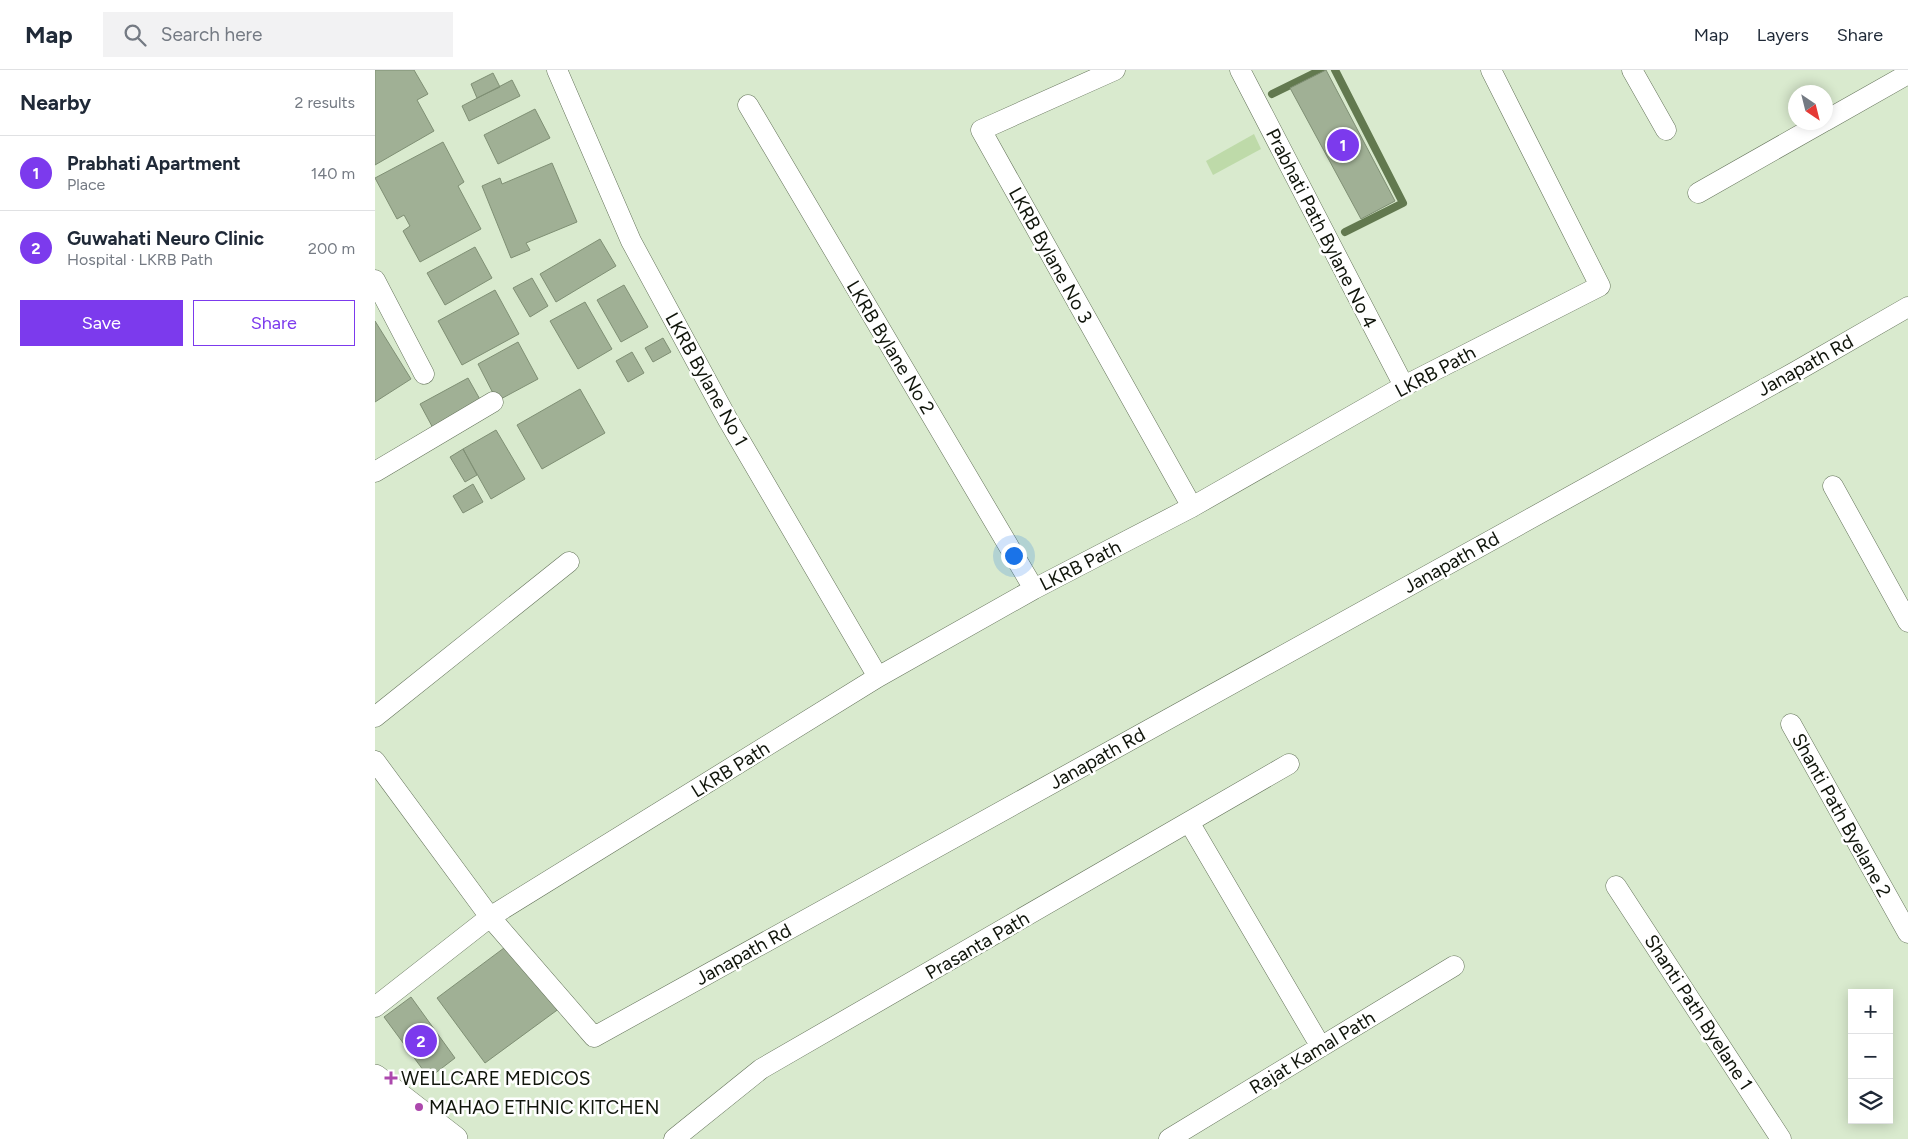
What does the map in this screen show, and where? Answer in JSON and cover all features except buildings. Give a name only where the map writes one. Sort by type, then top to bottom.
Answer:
[{"type":"main road","points":[[375,1095],[431,1139]]},
{"type":"main road","points":[[375,1123],[396,1139]]},
{"type":"street","name":"LKRB Bylane No 1","points":[[557,70],[631,241],[728,420],[878,677]]},
{"type":"street","name":"LKRB Bylane No 3","points":[[1115,70],[981,130],[1192,507]]},
{"type":"street","name":"Prabhati Path Bylane No 4","points":[[1240,70],[1404,386]]},
{"type":"street","name":"LKRB Path","points":[[375,1007],[490,917],[878,677],[1034,589],[1192,507],[1404,386],[1600,286],[1491,70]]},
{"type":"street","points":[[1631,70],[1666,130]]},
{"type":"street","points":[[1833,117],[1908,74]]},
{"type":"street","name":"LKRB Bylane No 2","points":[[748,105],[1034,589]]},
{"type":"street","points":[[1699,193],[1810,130]]},
{"type":"street","points":[[375,280],[424,374]]},
{"type":"street","name":"Janapath Rd","points":[[375,761],[490,917],[594,1037],[1760,391],[1908,307]]},
{"type":"street","points":[[375,472],[493,402]]},
{"type":"street","points":[[1833,486],[1908,622]]},
{"type":"street","points":[[375,717],[569,562]]},
{"type":"street","name":"Shanti Path Byelane 2","points":[[1791,724],[1908,933]]},
{"type":"street","name":"Prasanta Path","points":[[674,1139],[761,1069],[1289,764]]},
{"type":"street","points":[[1189,822],[1321,1047]]},
{"type":"street","name":"Shanti Path Byelane 1","points":[[1616,886],[1781,1139]]},
{"type":"street","name":"Rajat Kamal Path","points":[[1169,1139],[1454,966]]},
{"type":"street","points":[[375,1076],[455,1139]]},
{"type":"green space","points":[[1254,134],[1261,149],[1213,175],[1206,161]]},
{"type":"waterway","points":[[1272,94],[1321,70]]},
{"type":"waterway","points":[[1335,70],[1403,203],[1345,232]]},
{"type":"place","name":"Prabhati Apartment","points":[[1343,145]]},
{"type":"place","name":"Guwahati Neuro Clinic","points":[[421,1041]]},
{"type":"place","name":"WELLCARE MEDICOS","points":[[391,1078]]},
{"type":"place","name":"MAHAO ETHNIC KITCHEN","points":[[419,1107]]}]
